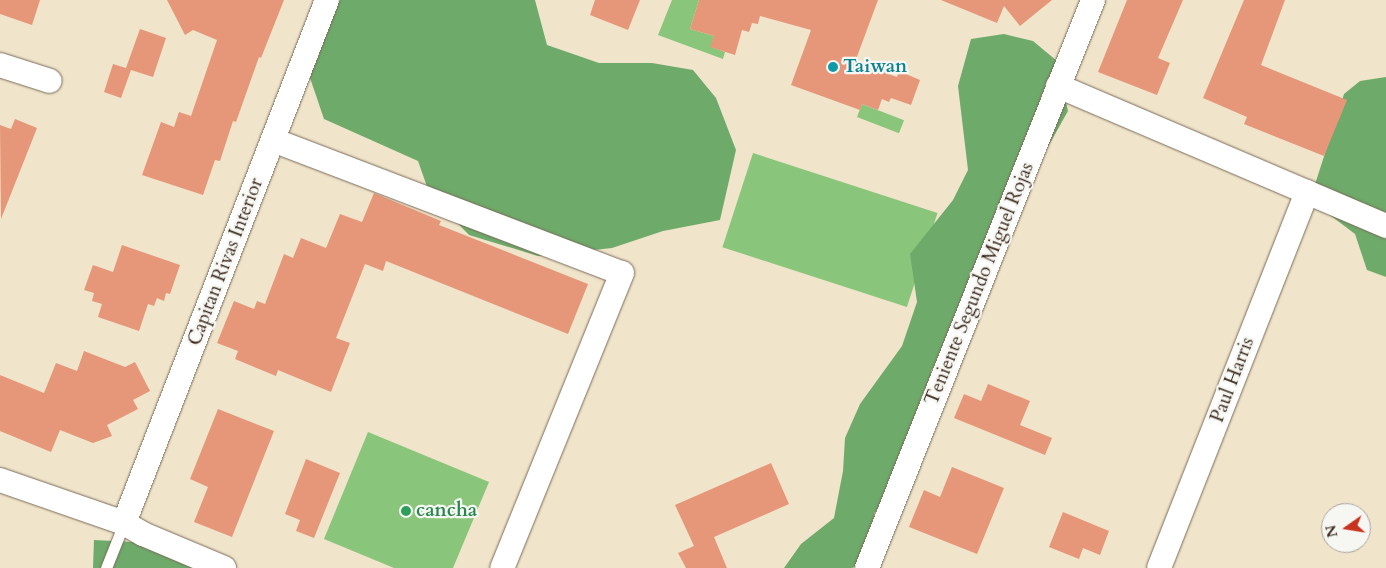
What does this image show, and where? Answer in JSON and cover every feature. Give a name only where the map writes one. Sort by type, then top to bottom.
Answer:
[{"type":"street","name":"Capitan Rivas Interior","points":[[124,523],[327,0]]},
{"type":"street","name":"Teniente Segundo Miguel Rojas","points":[[867,568],[1093,0]]},
{"type":"street","points":[[0,65],[50,81]]},
{"type":"street","points":[[1058,86],[1386,226]]},
{"type":"street","points":[[273,140],[622,273],[502,568]]},
{"type":"street","name":"Paul Harris","points":[[1159,568],[1307,192]]},
{"type":"street","points":[[0,480],[124,523],[143,534],[224,568]]},
{"type":"lane","points":[[106,568],[124,523]]},
{"type":"green space","points":[[327,0],[535,0],[547,45],[599,63],[652,63],[693,70],[716,98],[736,150],[720,220],[663,231],[612,248],[538,256],[469,235],[430,195],[418,161],[324,119],[307,69]]},
{"type":"green space","points":[[672,0],[699,0],[690,29],[714,36],[711,47],[725,52],[723,59],[658,35]]},
{"type":"green space","points":[[1004,34],[1033,41],[1057,61],[1068,111],[1031,177],[962,352],[931,370],[938,408],[906,484],[874,513],[883,549],[852,568],[784,568],[801,544],[834,518],[843,471],[845,438],[860,404],[902,346],[917,302],[910,254],[953,200],[968,170],[958,86],[971,39]]},
{"type":"green space","points":[[1386,77],[1386,277],[1367,270],[1355,234],[1310,200],[1344,94],[1360,81]]},
{"type":"green space","points":[[862,104],[904,120],[899,133],[857,117]]},
{"type":"green space","points":[[753,153],[938,213],[907,307],[722,247]]},
{"type":"green space","name":"cancha","points":[[368,432],[489,482],[453,568],[394,568],[324,539]]},
{"type":"green space","points":[[94,540],[153,543],[192,568],[93,568]]},
{"type":"building","points":[[0,0],[40,0],[32,25],[0,14]]},
{"type":"building","points":[[167,0],[284,0],[261,58],[259,57],[236,122],[233,121],[220,161],[215,160],[203,195],[142,175],[161,122],[174,127],[179,112],[191,116],[217,40],[193,30],[185,35]]},
{"type":"building","points":[[595,0],[640,0],[628,30],[590,15]]},
{"type":"building","points":[[699,0],[878,0],[855,62],[897,77],[899,71],[920,80],[911,105],[891,98],[889,102],[882,99],[878,110],[862,104],[860,110],[791,85],[811,30],[760,16],[758,24],[752,23],[749,32],[742,30],[735,55],[710,47],[714,36],[690,29]]},
{"type":"building","points":[[941,0],[1052,0],[1020,26],[1004,6],[997,23]]},
{"type":"building","points":[[1127,0],[1183,0],[1158,58],[1170,63],[1157,95],[1098,72]]},
{"type":"building","points":[[1244,0],[1285,0],[1261,65],[1347,100],[1324,156],[1244,124],[1247,117],[1203,98]]},
{"type":"building","points":[[140,29],[166,38],[153,77],[131,70],[121,98],[104,92],[113,64],[126,68]]},
{"type":"building","points":[[15,119],[37,128],[1,219],[0,125],[11,129]]},
{"type":"building","points":[[374,193],[441,221],[439,225],[588,284],[568,334],[386,261],[383,271],[365,264],[336,338],[350,343],[331,392],[278,370],[276,376],[235,359],[238,351],[217,343],[234,301],[254,309],[257,301],[265,304],[284,254],[293,258],[301,238],[326,248],[340,214],[362,222]]},
{"type":"building","points":[[122,245],[180,265],[170,294],[166,293],[164,301],[157,298],[154,306],[148,304],[139,331],[98,317],[102,304],[92,301],[94,293],[84,290],[93,265],[113,272]]},
{"type":"building","points":[[84,351],[125,367],[135,362],[150,391],[133,400],[138,409],[107,425],[112,436],[93,443],[60,430],[51,452],[0,431],[0,375],[44,393],[56,363],[77,371]]},
{"type":"building","points":[[988,384],[1030,401],[1020,425],[1052,438],[1045,455],[954,418],[964,394],[981,401]]},
{"type":"building","points":[[218,409],[274,431],[232,537],[194,522],[208,487],[190,479]]},
{"type":"building","points":[[306,459],[340,473],[314,538],[296,531],[300,520],[285,514]]},
{"type":"building","points":[[771,463],[789,504],[714,537],[727,568],[686,568],[678,553],[694,546],[675,505]]},
{"type":"building","points":[[952,467],[1004,488],[977,554],[909,527],[924,490],[940,497]]},
{"type":"building","points":[[1063,512],[1109,531],[1100,555],[1083,548],[1079,559],[1049,547]]},
{"type":"place","name":"Taiwan","points":[[833,67]]},
{"type":"place","name":"cancha","points":[[406,511]]}]
